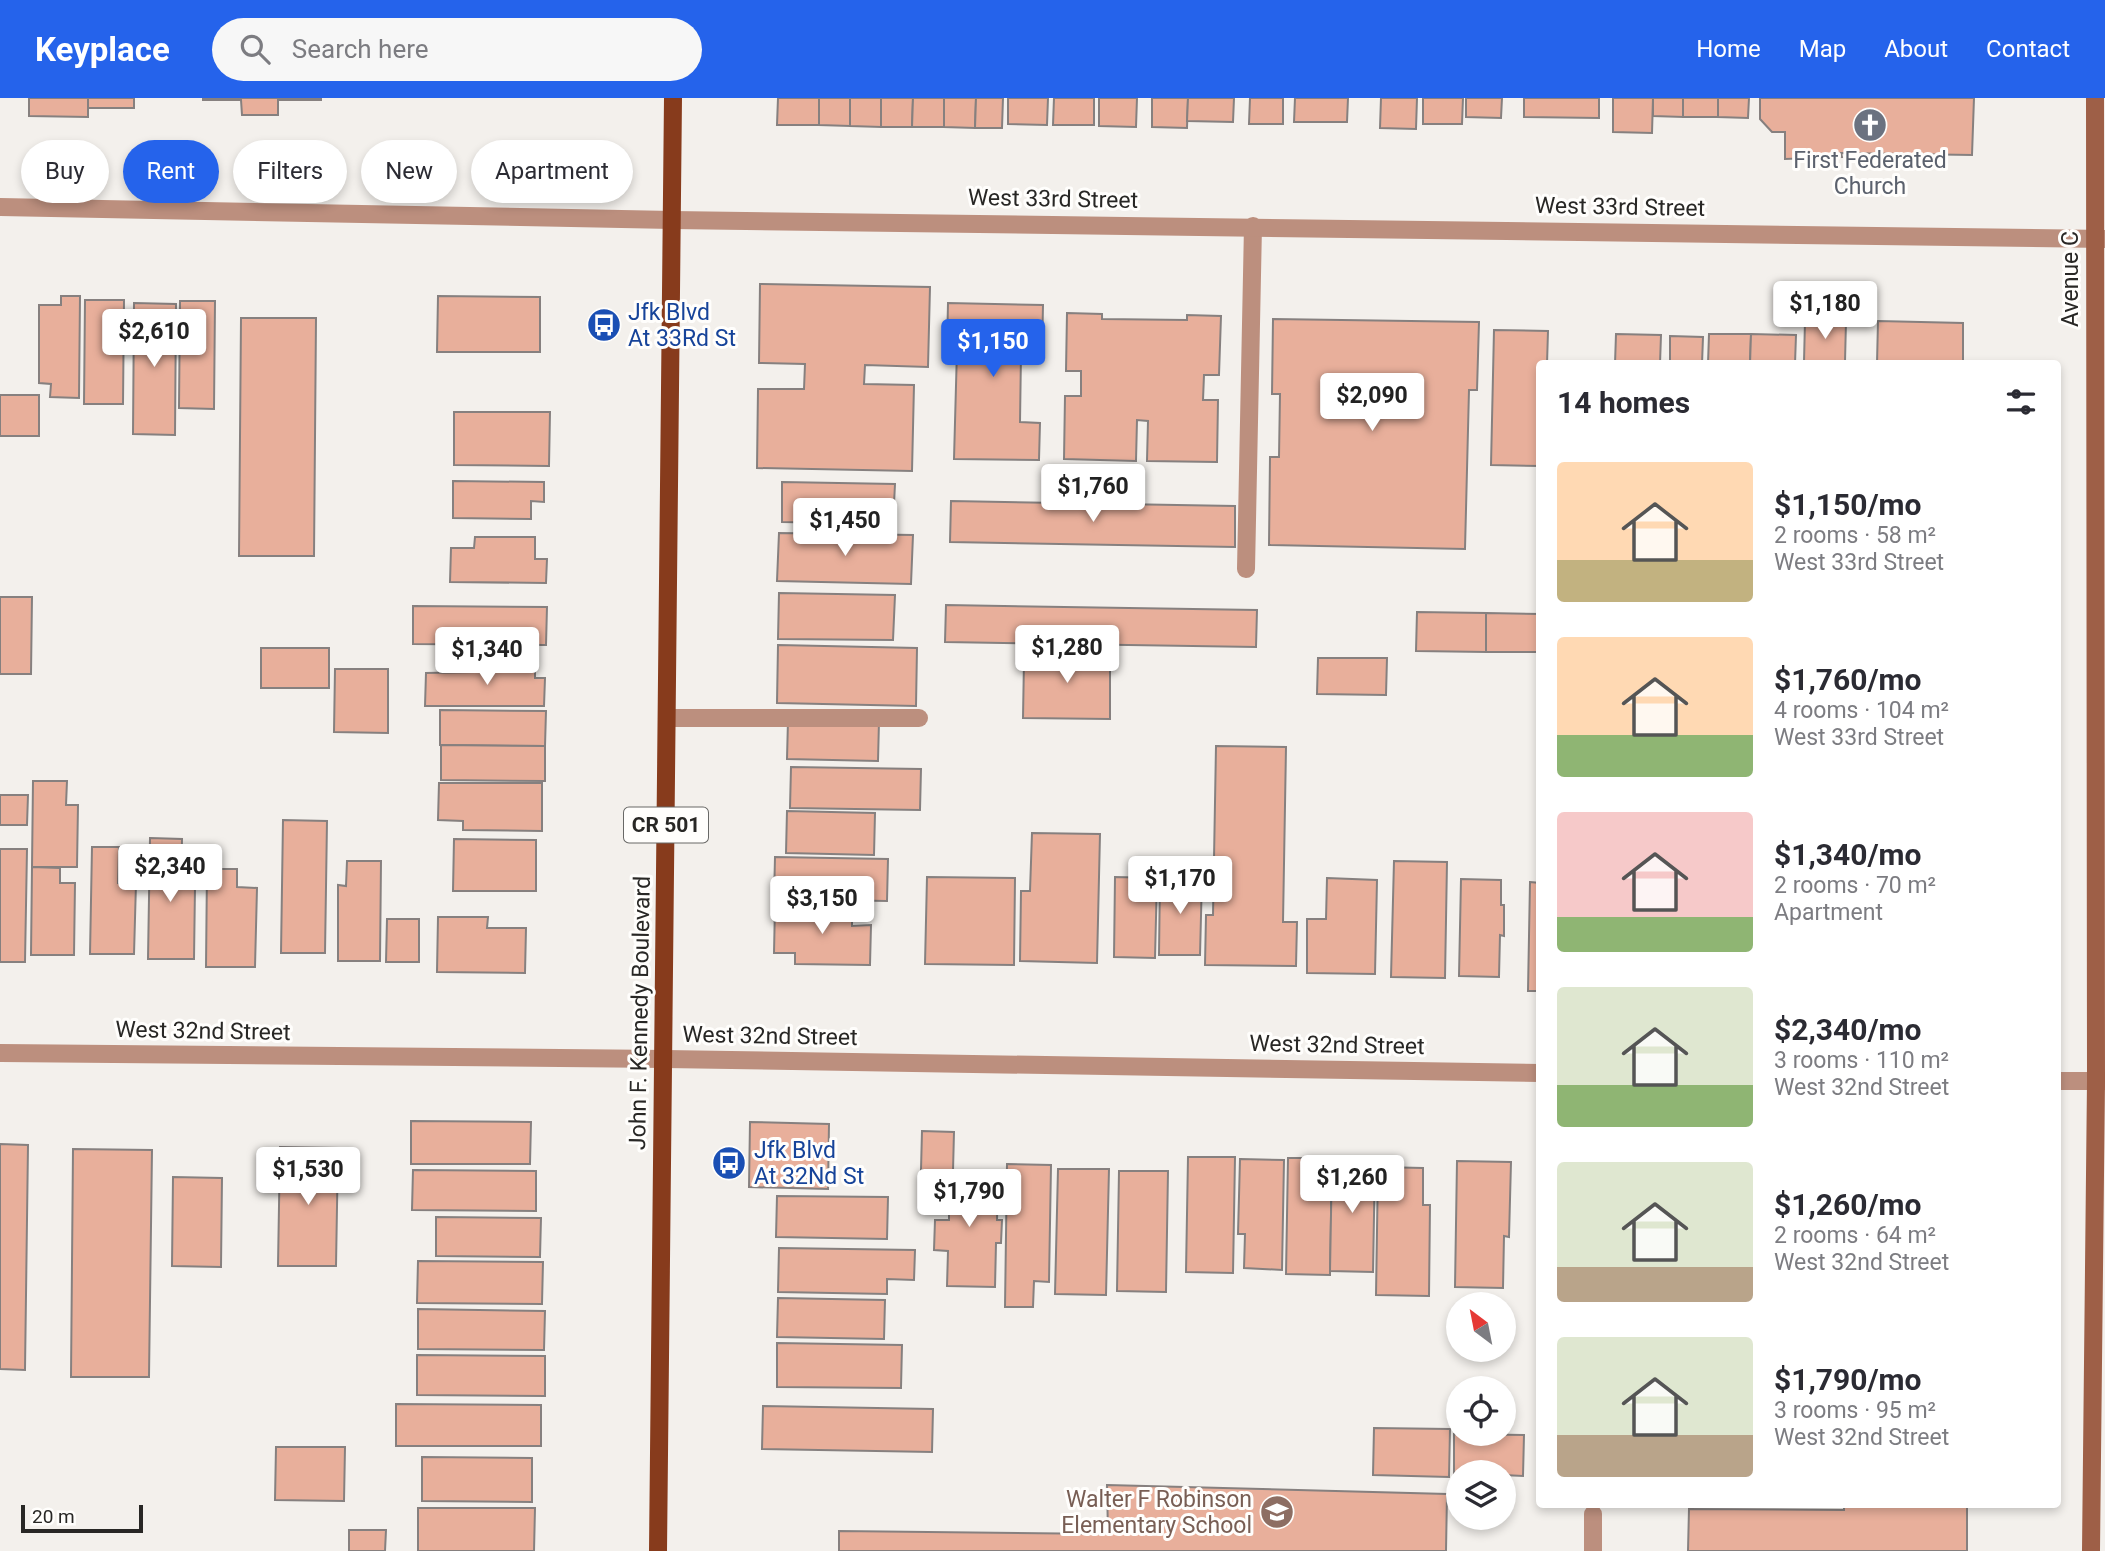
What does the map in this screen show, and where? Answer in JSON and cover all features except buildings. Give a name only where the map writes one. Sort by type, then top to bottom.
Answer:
[{"type":"main road","name":"John F. Kennedy Boulevard","points":[[659,1551],[673,98]]},
{"type":"main road","name":"Avenue C","points":[[2091,1551],[2101,1081],[2100,238],[2095,98]]},
{"type":"street","name":"West 33rd Street","points":[[0,207],[672,220],[2100,238]]},
{"type":"street","points":[[1246,569],[1254,226]]},
{"type":"street","points":[[667,718],[919,718]]},
{"type":"street","name":"West 32nd Street","points":[[0,1053],[664,1059],[1536,1073]]},
{"type":"street","points":[[2061,1081],[2101,1081]]},
{"type":"street","points":[[1593,1514],[1593,1551]]},
{"type":"place","name":"First Federated Church","points":[[1870,125]]},
{"type":"place","name":"Jfk Blvd At 33Rd St","points":[[604,325]]},
{"type":"place","name":"Jfk Blvd At 32Nd St","points":[[729,1163]]},
{"type":"place","name":"Walter F Robinson Elementary School","points":[[1277,1512]]}]
